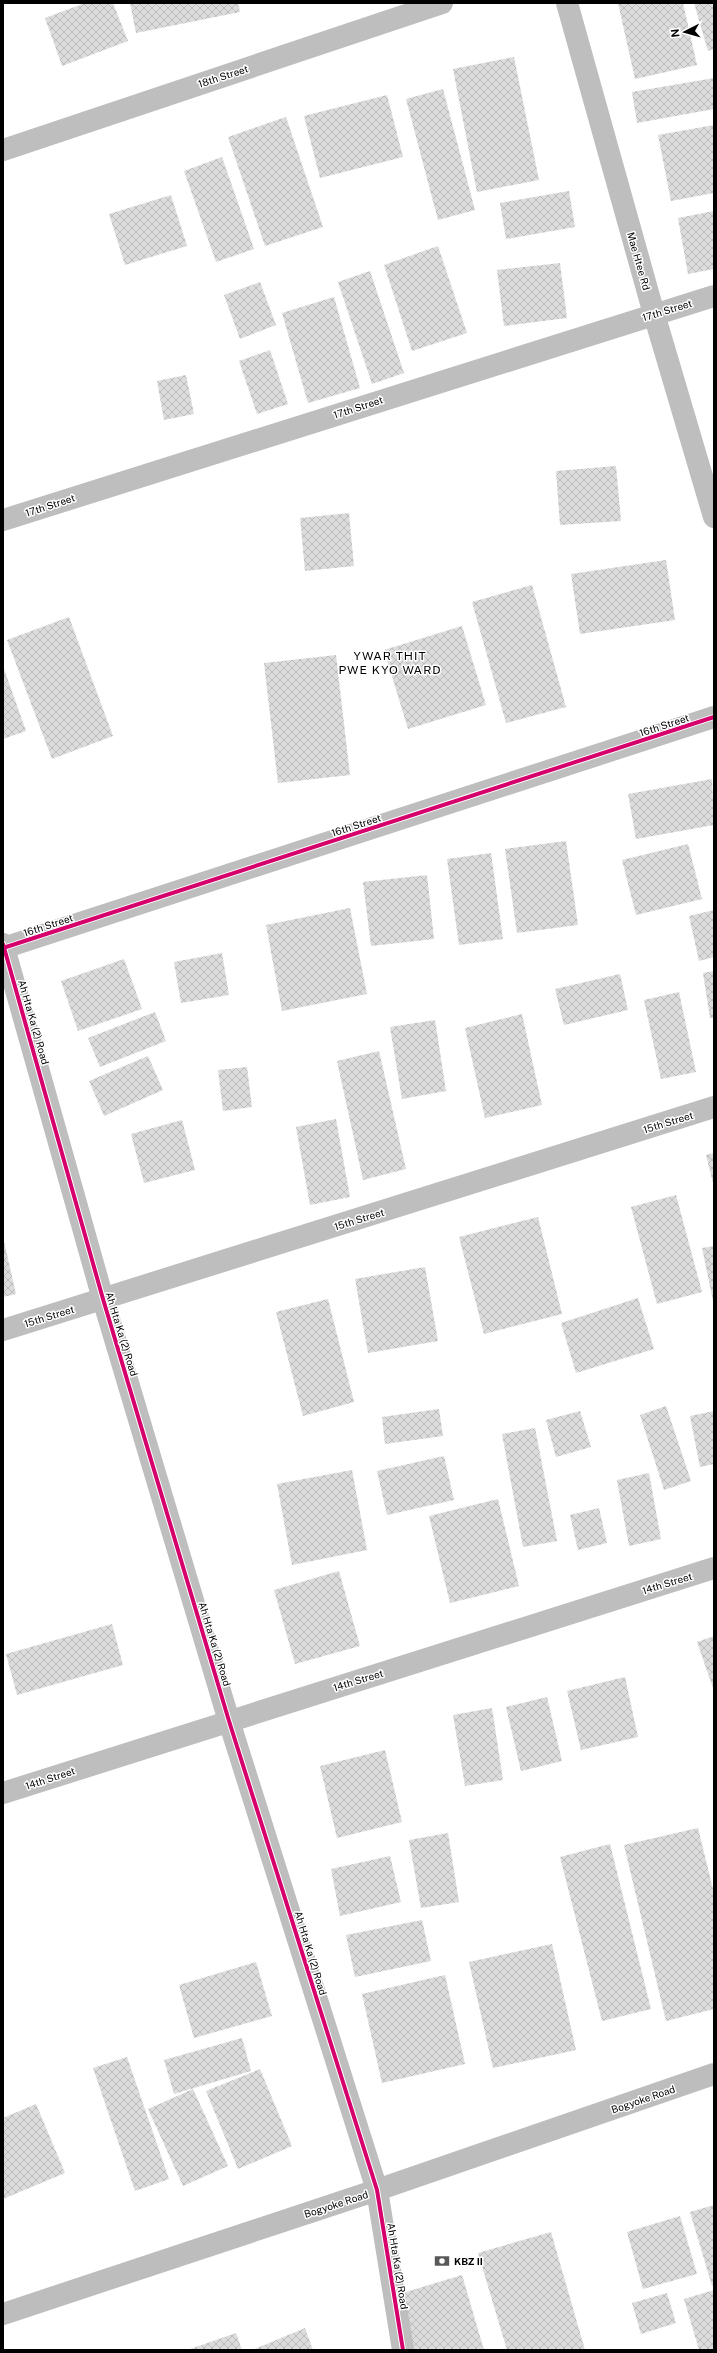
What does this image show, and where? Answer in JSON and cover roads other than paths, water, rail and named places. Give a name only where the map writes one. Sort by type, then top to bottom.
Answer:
[{"type":"highway","name":"Bogyoke Road","points":[[3,2314],[377,2190],[714,2074]]},
{"type":"street","name":"18th Street","points":[[3,150],[442,3]]},
{"type":"street","name":"Mae Htee Rd","points":[[567,3],[654,314],[714,517]]},
{"type":"street","name":"17th Street","points":[[3,520],[714,296]]},
{"type":"street","name":"16th Street","points":[[3,946],[714,717]]},
{"type":"street","name":"Ah Hta Ka (2) Road","points":[[3,946],[103,1299],[230,1721],[377,2190],[403,2350]]},
{"type":"street","name":"15th Street","points":[[3,1330],[714,1107]]},
{"type":"street","name":"14th Street","points":[[3,1793],[714,1568]]},
{"type":"place","name":"KBZ II","points":[[442,2261]]},
{"type":"district","name":"YWAR THIT PWE KYO WARD","points":[[390,663]]}]
